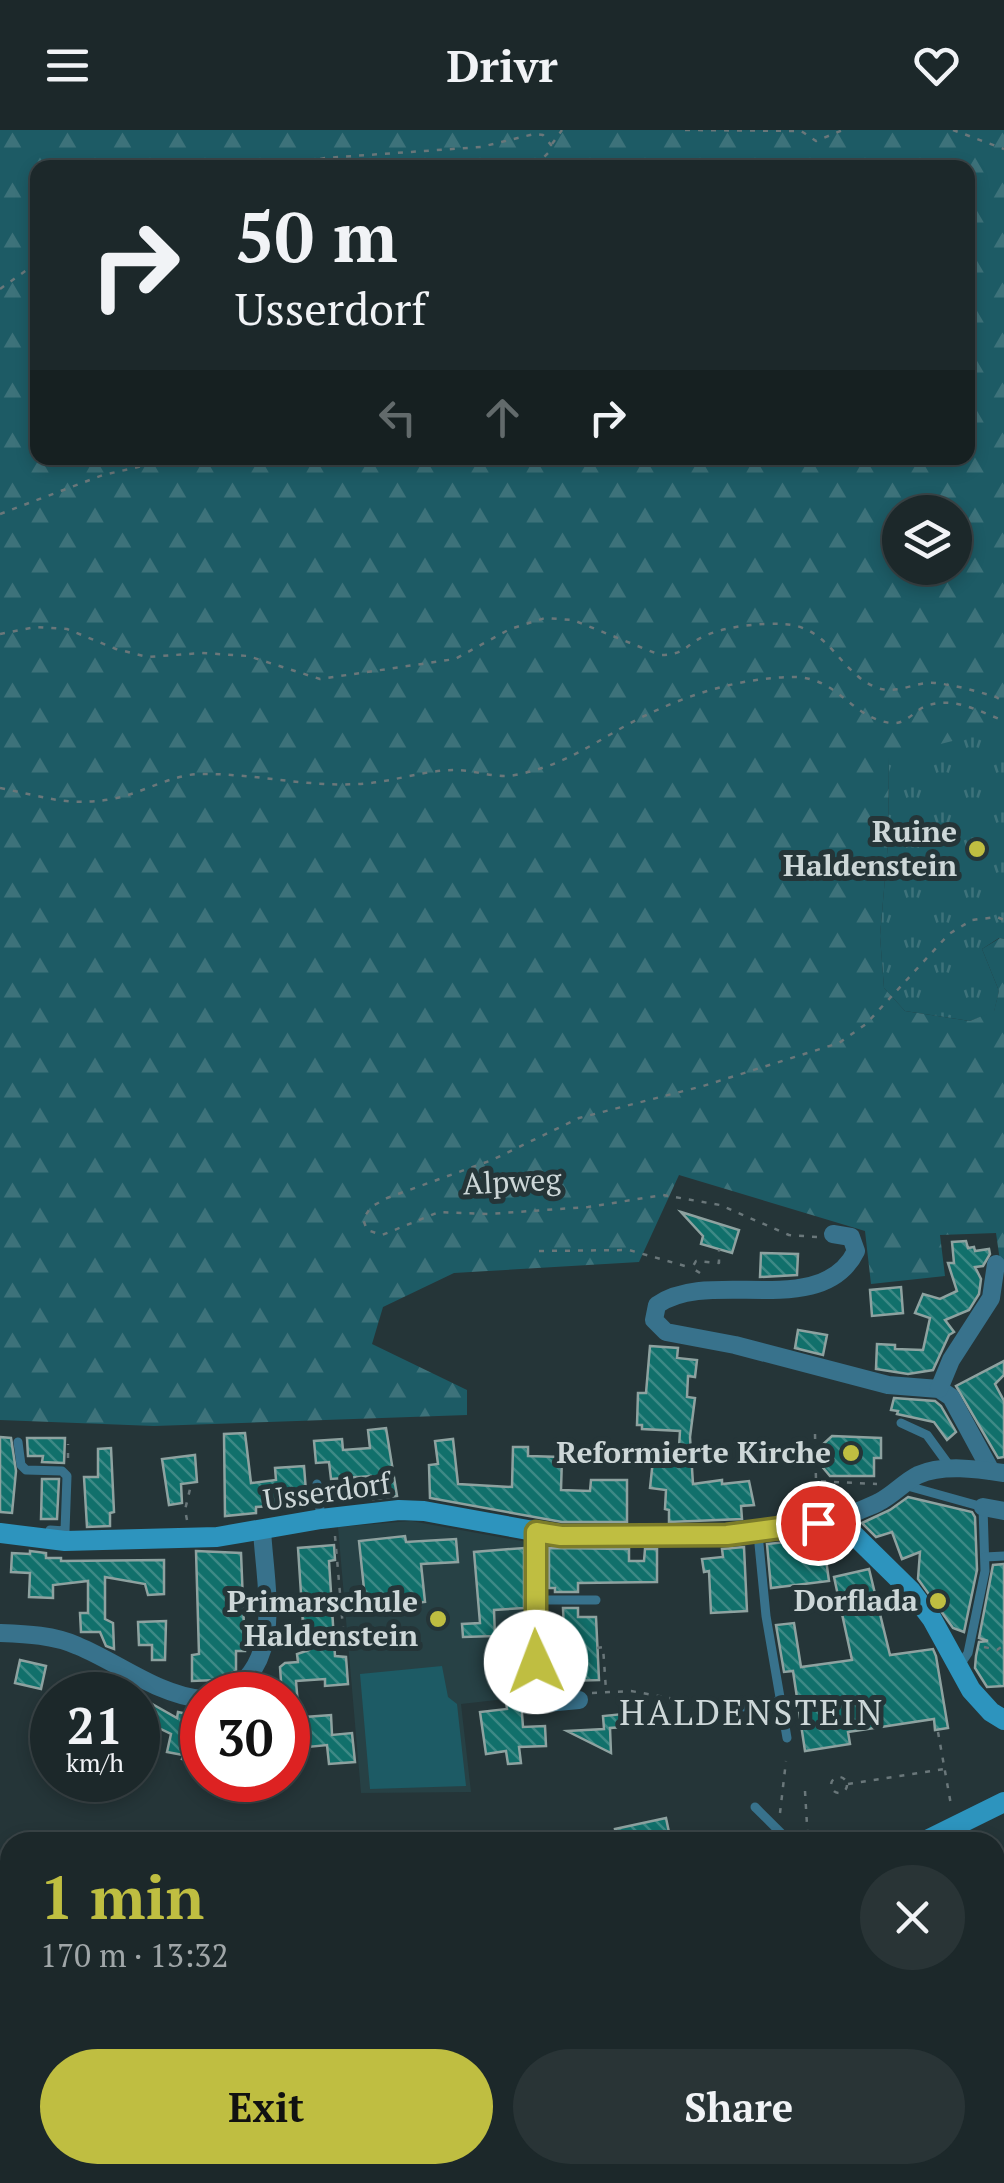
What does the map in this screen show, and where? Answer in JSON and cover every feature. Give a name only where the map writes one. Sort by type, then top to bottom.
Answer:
[{"type":"street","points":[[833,1234],[851,1237],[856,1251],[842,1270],[816,1285],[686,1294],[656,1305],[654,1320],[666,1332],[735,1345],[888,1384],[938,1389],[951,1397],[998,1472]]},
{"type":"street","points":[[938,1389],[950,1360],[990,1298],[996,1264]]},
{"type":"street","points":[[998,1472],[950,1468],[930,1471],[846,1516],[839,1526],[863,1543],[912,1591],[980,1701],[1004,1720]]},
{"type":"street","points":[[983,1507],[1004,1511]]},
{"type":"street","name":"Usserdorf","points":[[0,1533],[65,1541],[217,1537],[378,1511],[424,1511],[561,1536],[727,1535],[818,1523],[839,1526]]},
{"type":"street","points":[[253,1672],[264,1651],[267,1628],[262,1530]]},
{"type":"street","points":[[536,1532],[539,1698],[550,1703],[579,1700]]},
{"type":"street","points":[[0,1633],[76,1644],[180,1694]]},
{"type":"street","points":[[943,1832],[1004,1802]]},
{"type":"lane","points":[[901,1423],[927,1434],[950,1468]]},
{"type":"lane","points":[[18,1442],[21,1465],[26,1470],[62,1472],[67,1476],[65,1530],[37,1529],[32,1538]]},
{"type":"lane","points":[[317,1484],[328,1522]]},
{"type":"lane","points":[[903,1485],[983,1507],[986,1571],[970,1644],[964,1662],[958,1666]]},
{"type":"lane","points":[[758,1531],[766,1616],[787,1738]]},
{"type":"lane","points":[[985,1557],[1004,1556]]},
{"type":"lane","points":[[535,1600],[596,1600]]},
{"type":"lane","points":[[729,1709],[781,1701]]},
{"type":"lane","points":[[755,1807],[781,1832]]},
{"type":"path","points":[[541,160],[562,130]]},
{"type":"path","points":[[685,130],[801,131],[816,141],[843,130]]},
{"type":"path","points":[[952,130],[1004,149]]},
{"type":"path","points":[[315,160],[480,147],[534,134],[543,135],[551,145]]},
{"type":"path","points":[[0,289],[30,268]]},
{"type":"path","points":[[0,514],[103,475],[147,465]]},
{"type":"path","points":[[0,634],[36,627],[67,629],[147,657],[202,653],[248,656],[320,678],[455,659],[510,628],[546,618],[572,620],[660,655],[688,650],[702,636],[719,630],[796,624],[819,636],[835,649],[852,672],[882,690],[902,690],[932,682],[1004,702]]},
{"type":"path","points":[[0,788],[59,802],[112,799],[194,774],[248,774],[358,784],[455,770],[511,777],[573,758],[626,726],[708,691],[792,677],[834,688],[873,718],[892,724],[926,706],[946,702],[1004,720]]},
{"type":"path","name":"Alpweg","points":[[833,1234],[789,1235],[720,1205],[663,1195],[588,1207],[488,1214],[439,1212],[382,1235],[367,1230],[363,1219],[371,1208],[387,1198],[492,1160],[557,1126],[839,1043],[866,1024],[949,934],[972,920],[1004,920]]},
{"type":"path","points":[[692,1268],[696,1261],[719,1263],[719,1249]]},
{"type":"path","points":[[539,1251],[630,1250],[702,1274]]},
{"type":"path","points":[[815,1434],[818,1504],[832,1504]]},
{"type":"path","points":[[816,1481],[880,1484],[892,1476],[903,1485]]},
{"type":"path","points":[[848,1493],[851,1483]]},
{"type":"path","points":[[186,1520],[184,1510],[190,1489]]},
{"type":"path","points":[[328,1522],[343,1628]]},
{"type":"path","points":[[978,1646],[997,1650],[1004,1644]]},
{"type":"path","points":[[597,1648],[603,1648],[606,1692]]},
{"type":"path","points":[[579,1700],[580,1694],[630,1691],[729,1709]]},
{"type":"path","points":[[938,1732],[951,1805]]},
{"type":"path","points":[[778,1829],[786,1760]]},
{"type":"path","points":[[848,1784],[946,1769]]},
{"type":"path","points":[[805,1791],[807,1832]]},
{"type":"shaded area","name":"Primarschule Haldenstein","points":[[411,1521],[527,1542],[533,1696],[461,1704],[471,1792],[361,1793],[338,1527]]},
{"type":"green space","points":[[0,130],[1004,130],[1004,728],[889,757],[888,843],[880,936],[884,988],[905,1011],[970,1021],[994,1011],[999,991],[982,949],[1004,939],[1004,1267],[1001,1268],[996,1233],[940,1235],[945,1276],[871,1284],[865,1231],[679,1175],[639,1262],[454,1273],[383,1307],[372,1344],[467,1390],[467,1415],[154,1426],[0,1420]]},
{"type":"green space","points":[[1004,728],[1004,939],[982,949],[999,991],[994,1012],[970,1021],[905,1011],[884,988],[880,936],[888,843],[889,756]]},
{"type":"green space","points":[[442,1666],[448,1697],[457,1704],[466,1786],[370,1789],[360,1674]]},
{"type":"building","points":[[681,1212],[739,1230],[732,1253],[701,1244],[703,1236]]},
{"type":"building","points":[[966,1241],[968,1248],[989,1249],[990,1254],[983,1266],[975,1267],[981,1279],[979,1294],[969,1310],[945,1320],[954,1332],[933,1370],[908,1374],[876,1369],[877,1344],[923,1350],[930,1318],[915,1313],[923,1294],[940,1299],[957,1291],[948,1263],[954,1263],[952,1242]]},
{"type":"building","points":[[761,1253],[798,1254],[797,1275],[760,1277]]},
{"type":"building","points":[[901,1287],[903,1313],[872,1316],[870,1290]]},
{"type":"building","points":[[798,1330],[827,1335],[823,1355],[795,1348]]},
{"type":"building","points":[[650,1346],[678,1348],[677,1358],[697,1360],[695,1377],[688,1376],[687,1397],[695,1398],[690,1437],[693,1484],[749,1481],[754,1505],[741,1506],[742,1519],[669,1522],[666,1490],[650,1488],[653,1460],[678,1463],[680,1431],[642,1429],[642,1425],[637,1425],[638,1393],[646,1393]]},
{"type":"building","points":[[1004,1361],[1004,1375],[995,1384],[1004,1401],[1004,1457],[998,1458],[956,1386]]},
{"type":"building","points":[[894,1398],[935,1401],[956,1432],[947,1440],[934,1422],[897,1414],[898,1411],[891,1410]]},
{"type":"building","points":[[386,1428],[397,1496],[373,1499],[371,1476],[331,1479],[329,1462],[316,1463],[314,1441],[342,1439],[343,1450],[370,1448],[368,1430]]},
{"type":"building","points":[[245,1433],[251,1483],[276,1480],[275,1468],[304,1466],[307,1504],[256,1507],[256,1513],[225,1516],[224,1434]]},
{"type":"building","name":"Reformierte Kirche","points":[[832,1436],[881,1438],[881,1458],[874,1458],[874,1476],[830,1476],[820,1464],[820,1447]]},
{"type":"building","points":[[0,1437],[11,1438],[16,1471],[12,1513],[0,1512]]},
{"type":"building","points":[[27,1438],[65,1438],[64,1463],[42,1462],[43,1456],[28,1456]]},
{"type":"building","points":[[453,1439],[458,1484],[512,1487],[513,1447],[528,1447],[528,1456],[562,1457],[561,1490],[590,1491],[591,1480],[627,1480],[627,1522],[562,1522],[430,1498],[429,1465],[438,1464],[435,1441]]},
{"type":"building","points":[[111,1448],[114,1512],[110,1513],[110,1526],[87,1527],[84,1477],[98,1477],[98,1449]]},
{"type":"building","points":[[195,1455],[197,1482],[181,1484],[182,1503],[169,1505],[162,1459]]},
{"type":"building","points":[[42,1479],[59,1479],[57,1519],[41,1519]]},
{"type":"building","points":[[908,1497],[972,1512],[975,1517],[977,1570],[964,1632],[953,1628],[918,1579],[920,1552],[902,1559],[892,1532],[876,1537],[862,1523]]},
{"type":"building","points":[[405,1536],[406,1542],[456,1539],[458,1562],[421,1564],[425,1602],[366,1608],[359,1541]]},
{"type":"building","points":[[823,1538],[829,1581],[771,1588],[767,1544]]},
{"type":"building","points":[[334,1545],[335,1560],[329,1561],[335,1656],[346,1657],[348,1684],[325,1686],[325,1679],[310,1680],[310,1672],[280,1672],[285,1663],[298,1662],[297,1654],[309,1650],[307,1623],[303,1624],[298,1548]]},
{"type":"building","points":[[744,1547],[747,1611],[711,1613],[709,1571],[704,1572],[702,1559],[723,1557],[722,1549]]},
{"type":"building","points":[[524,1548],[524,1608],[494,1610],[495,1636],[463,1637],[462,1624],[480,1623],[474,1552]]},
{"type":"building","points":[[549,1548],[629,1549],[629,1561],[644,1561],[645,1549],[657,1549],[657,1582],[578,1583],[578,1592],[555,1592],[555,1588],[549,1588]]},
{"type":"building","points":[[196,1551],[241,1553],[245,1651],[236,1651],[234,1672],[192,1672],[192,1655],[199,1654]]},
{"type":"building","points":[[12,1553],[46,1553],[46,1558],[61,1561],[164,1560],[164,1594],[148,1595],[145,1584],[105,1577],[105,1619],[113,1623],[114,1649],[106,1646],[100,1632],[81,1632],[80,1613],[88,1613],[88,1581],[53,1585],[53,1598],[29,1597],[30,1573],[11,1572]]},
{"type":"building","points":[[1004,1564],[1004,1686],[987,1687],[975,1668],[976,1656],[979,1642],[988,1641],[979,1638],[993,1565]]},
{"type":"building","points":[[869,1569],[890,1655],[933,1649],[948,1728],[935,1730],[934,1719],[848,1732],[850,1744],[805,1751],[793,1671],[784,1672],[776,1625],[794,1623],[801,1667],[852,1660],[834,1577]]},
{"type":"building","points":[[563,1608],[578,1608],[578,1617],[596,1617],[599,1680],[566,1681]]},
{"type":"building","points":[[166,1621],[165,1660],[152,1660],[152,1645],[139,1645],[138,1622]]},
{"type":"building","points":[[20,1660],[46,1666],[45,1672],[30,1672],[30,1686],[15,1683]]},
{"type":"building","points":[[521,1700],[523,1727],[545,1726],[546,1746],[519,1747],[521,1763],[508,1764],[506,1751],[486,1754],[480,1712],[507,1709],[506,1701]]},
{"type":"building","points":[[160,1708],[177,1718],[180,1712],[180,1754],[167,1752],[171,1734],[160,1729]]},
{"type":"building","points":[[623,1714],[624,1727],[610,1728],[611,1753],[567,1731],[604,1729],[603,1716]]},
{"type":"building","points":[[331,1715],[332,1735],[352,1733],[355,1762],[329,1764],[327,1745],[310,1747],[310,1717]]},
{"type":"building","points":[[666,1818],[669,1832],[616,1832],[615,1829]]},
{"type":"place","name":"Ruine Haldenstein","points":[[977,849]]},
{"type":"place","name":"Reformierte Kirche","points":[[851,1453]]},
{"type":"place","name":"Dorflada","points":[[938,1601]]},
{"type":"place","name":"Primarschule Haldenstein","points":[[438,1619]]},
{"type":"district","name":"HALDENSTEIN","points":[[752,1713]]},
{"type":"route","points":[[536,1662],[536,1532],[561,1536],[727,1535],[818,1523]]}]
